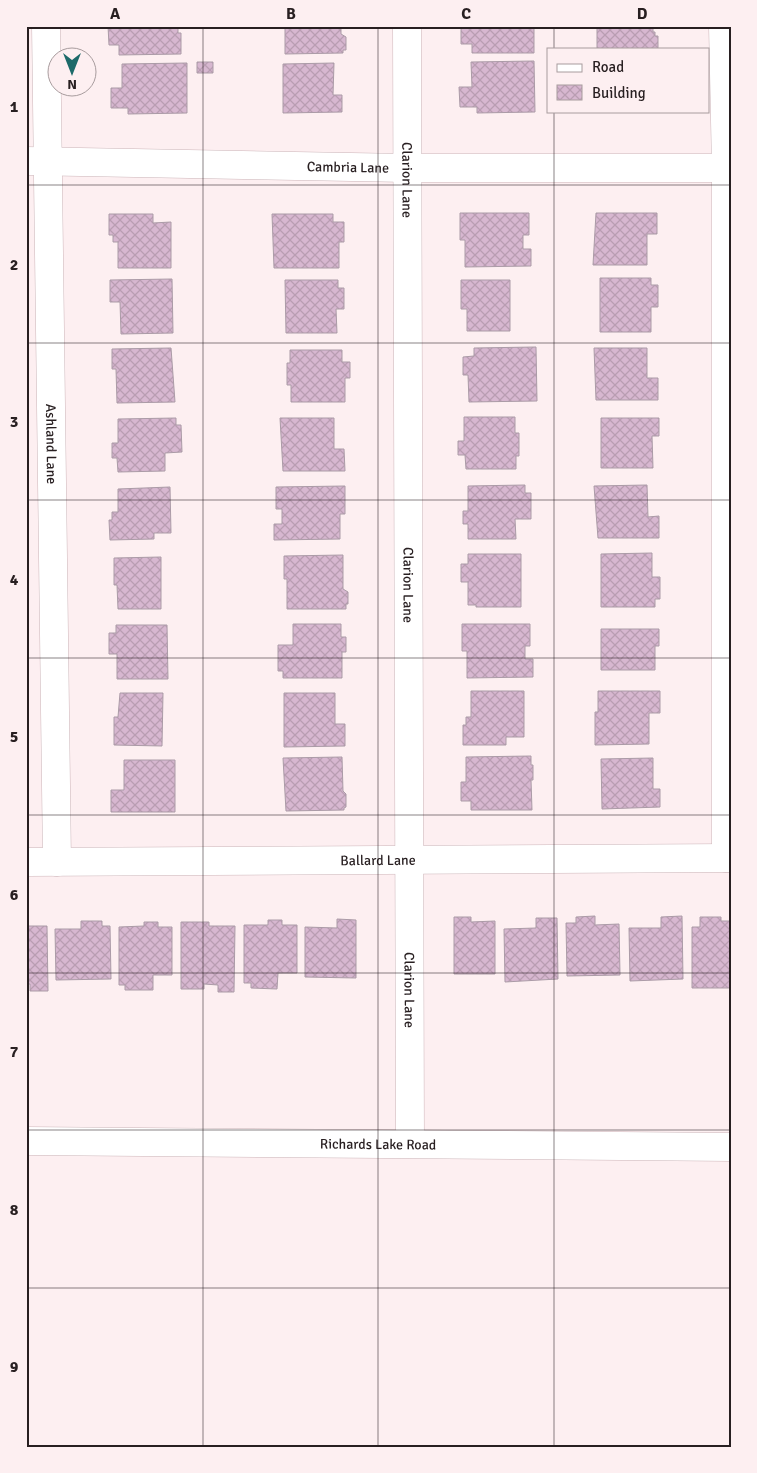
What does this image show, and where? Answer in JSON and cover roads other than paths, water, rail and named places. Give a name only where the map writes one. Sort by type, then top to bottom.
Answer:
[{"type":"street","name":"Ashland Lane","points":[[46,26],[36,161],[57,862]]},
{"type":"street","name":"Clarion Lane","points":[[407,26],[410,1143]]},
{"type":"street","points":[[723,26],[729,168],[728,858]]},
{"type":"street","name":"Cambria Lane","points":[[36,161],[407,168],[729,168]]},
{"type":"street","name":"Ballard Lane","points":[[26,862],[728,858]]},
{"type":"street","name":"Richards Lake Road","points":[[26,1141],[731,1147]]}]
